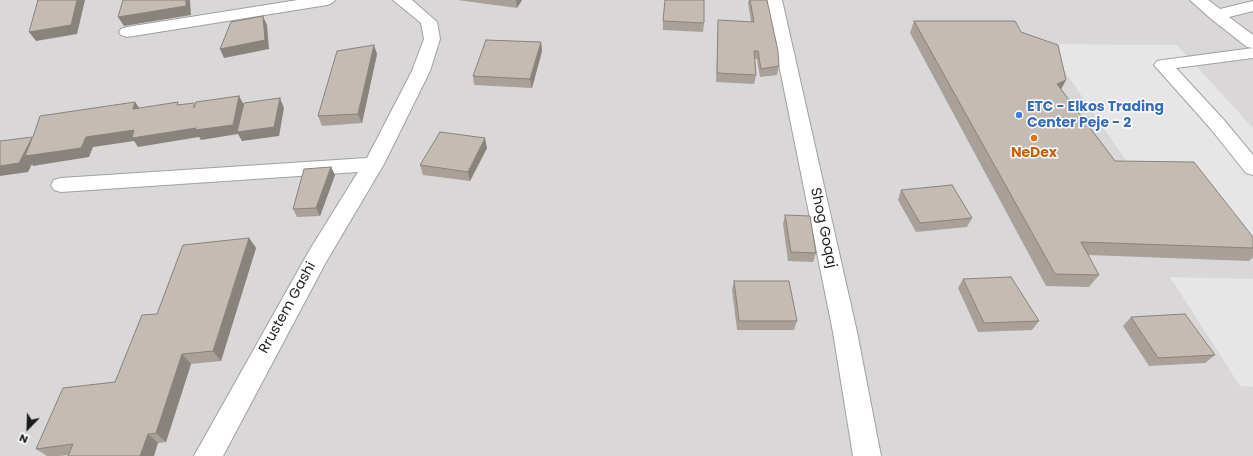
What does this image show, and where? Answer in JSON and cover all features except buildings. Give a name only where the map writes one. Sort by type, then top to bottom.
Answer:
[{"type":"street","points":[[127,32],[327,0]]},
{"type":"street","name":"Rrustem Gashi","points":[[208,456],[317,257],[374,164],[421,71],[432,39],[429,22],[402,0]]},
{"type":"street","name":"Shog Goqaj","points":[[774,0],[844,332],[867,456]]},
{"type":"street","points":[[1198,0],[1253,43]]},
{"type":"street","points":[[1216,15],[1253,6]]},
{"type":"street","points":[[1253,53],[1163,65],[1217,124],[1253,168]]},
{"type":"street","points":[[61,185],[374,164]]},
{"type":"shaded area","points":[[0,0],[1253,0],[1253,456],[0,456]]},
{"type":"shaded area","points":[[1046,44],[1177,45],[1253,128],[1253,250],[1127,162]]},
{"type":"shaded area","points":[[1170,277],[1253,279],[1253,387],[1240,386]]},
{"type":"place","name":"ETC - Elkos Trading Center Peje - 2","points":[[1019,115]]},
{"type":"place","name":"NeDex","points":[[1034,138]]}]
